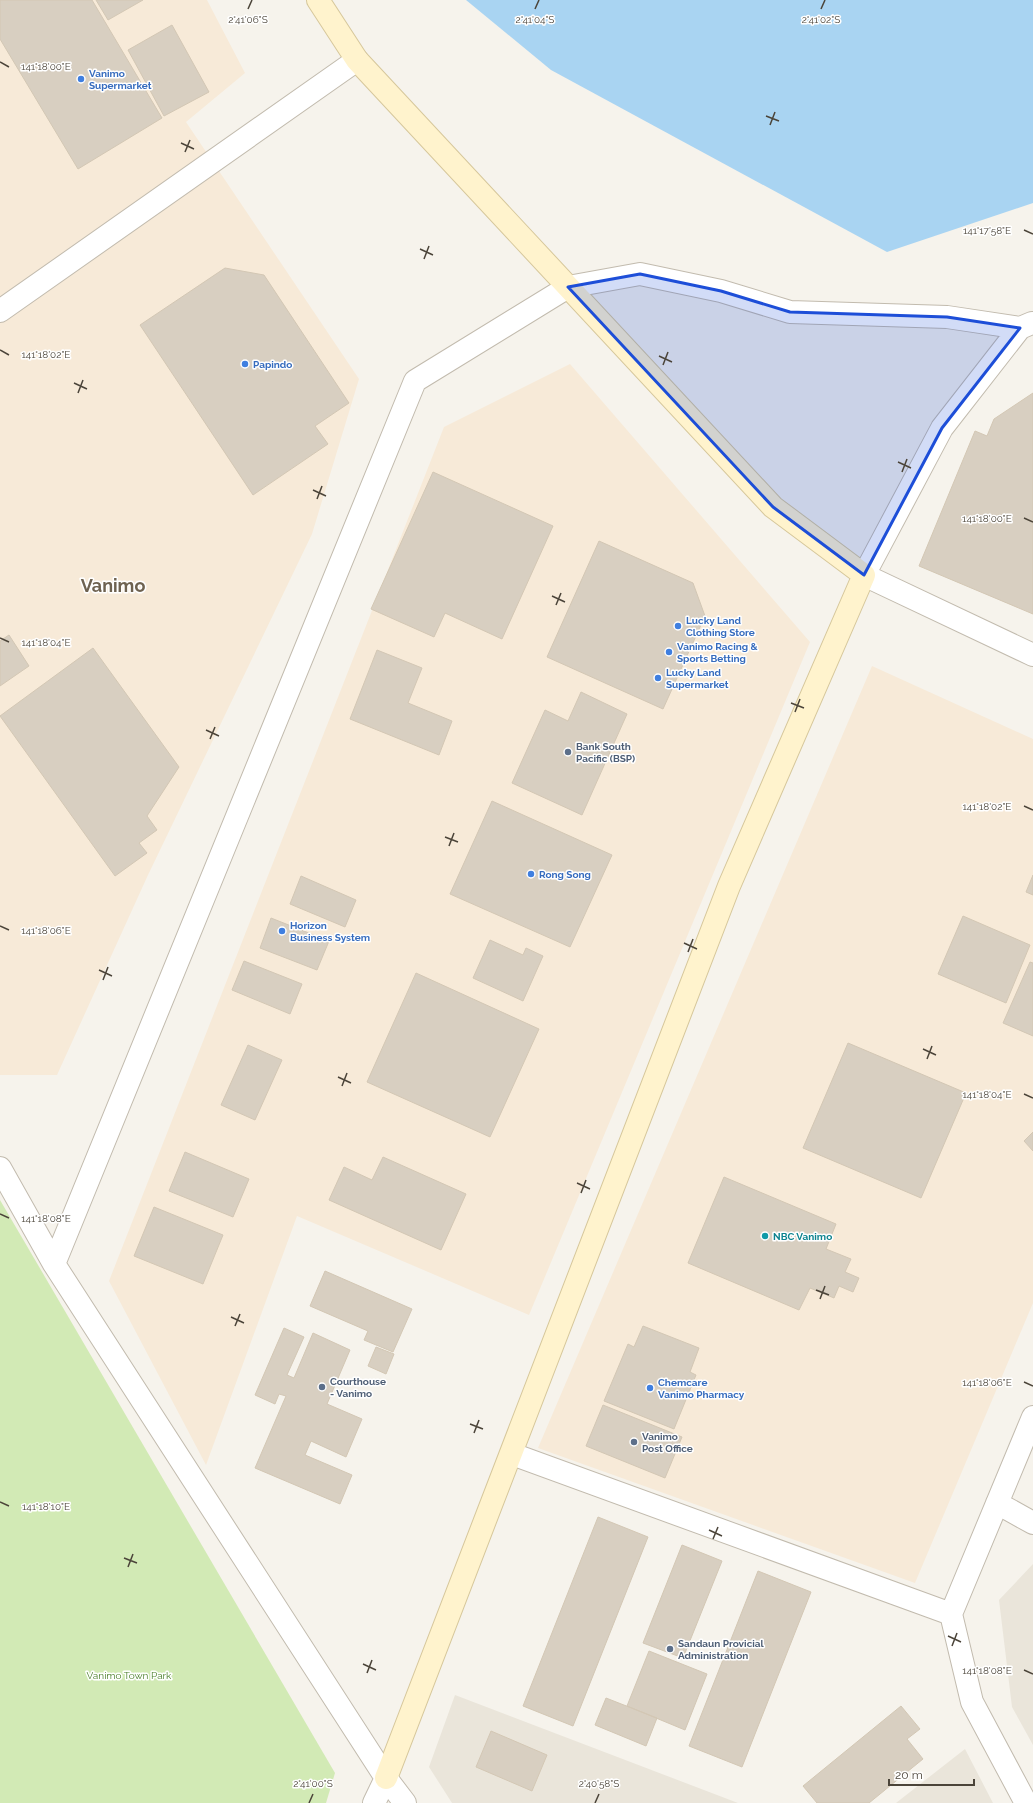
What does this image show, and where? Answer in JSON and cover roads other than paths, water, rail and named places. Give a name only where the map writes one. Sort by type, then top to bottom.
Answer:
[{"type":"street","points":[[318,0],[357,60],[773,507],[864,575],[1033,655]]},
{"type":"street","points":[[0,311],[357,60]]},
{"type":"street","points":[[54,1264],[415,381],[568,287],[640,274],[721,291],[790,312],[947,317],[1027,326]]},
{"type":"street","points":[[374,1803],[386,1778],[512,1454],[729,886],[864,575],[942,428],[1027,326]]},
{"type":"street","points":[[0,1168],[54,1264],[386,1778],[405,1803]]},
{"type":"street","points":[[1026,1803],[972,1702],[951,1614],[1033,1418]]},
{"type":"street","points":[[512,1454],[951,1614]]},
{"type":"street","points":[[997,1503],[1033,1523]]},
{"type":"water","points":[[466,0],[1033,0],[1033,203],[887,252],[551,70]]},
{"type":"place","name":"Vanimo Supermarket","points":[[81,79]]},
{"type":"place","name":"Papindo","points":[[245,364]]},
{"type":"place","name":"Lucky Land Clothing Store","points":[[678,626]]},
{"type":"place","name":"Vanimo Racing & Sports Betting","points":[[669,652]]},
{"type":"place","name":"Lucky Land Supermarket","points":[[658,678]]},
{"type":"place","name":"Bank South Pacific (BSP)","points":[[568,752]]},
{"type":"place","name":"Rong Song","points":[[531,874]]},
{"type":"place","name":"Horizon Business System","points":[[282,931]]},
{"type":"place","name":"NBC Vanimo","points":[[765,1236]]},
{"type":"place","name":"Courthouse - Vanimo","points":[[322,1387]]},
{"type":"place","name":"Chemcare Vanimo Pharmacy","points":[[650,1388]]},
{"type":"place","name":"Vanimo Post Office","points":[[634,1442]]},
{"type":"place","name":"Sandaun Provicial Administration","points":[[670,1649]]},
{"type":"district","name":"Vanimo","points":[[113,586]]},
{"type":"park label","name":"Vanimo Town Park","points":[[129,1675]]}]
